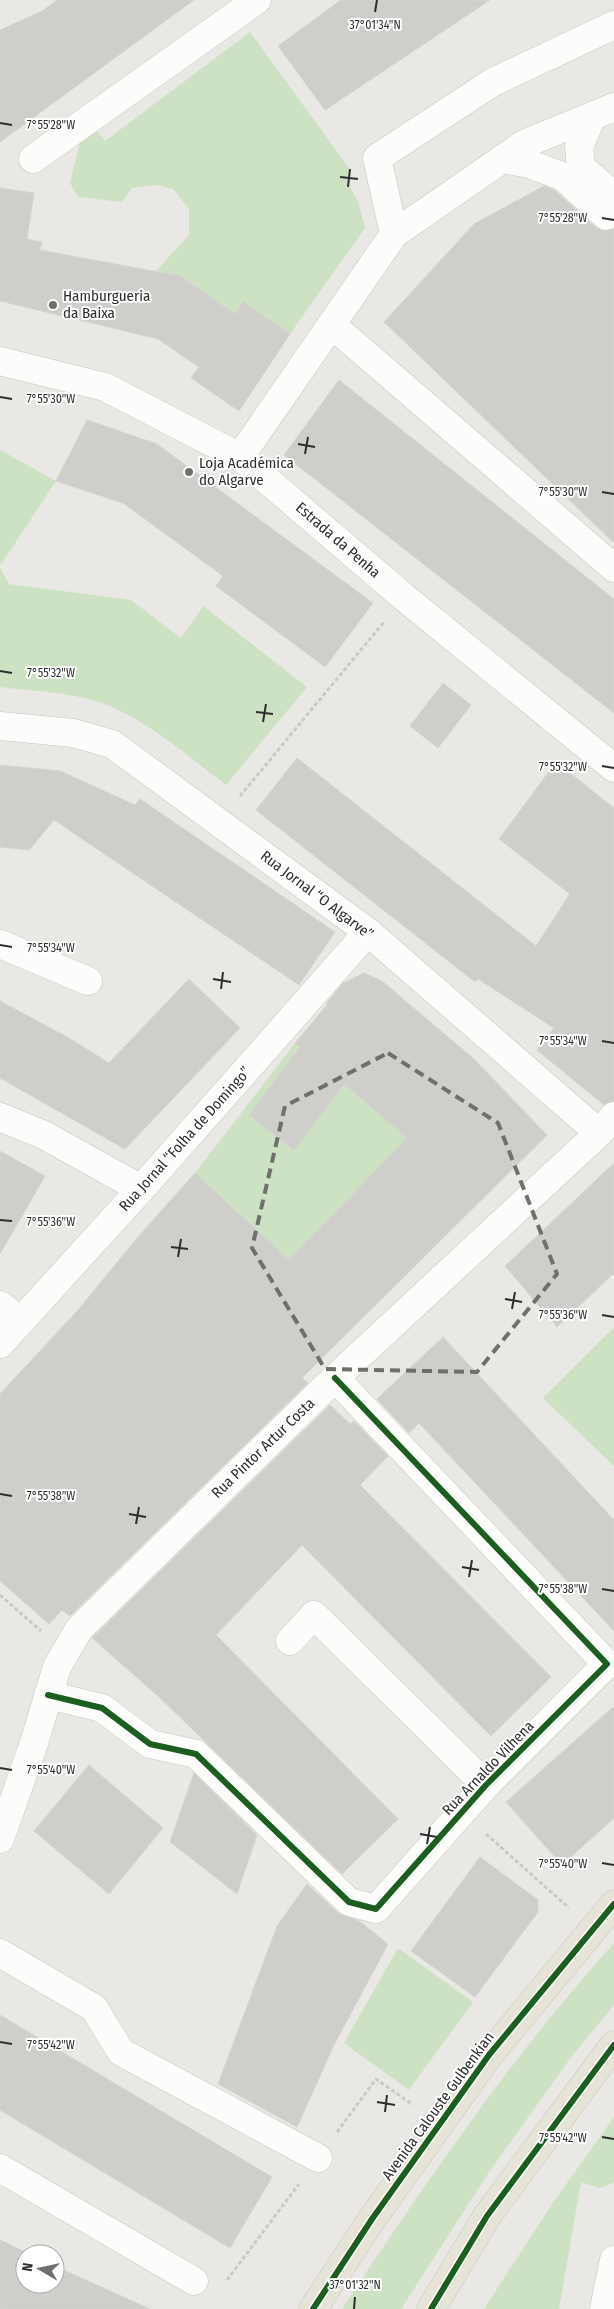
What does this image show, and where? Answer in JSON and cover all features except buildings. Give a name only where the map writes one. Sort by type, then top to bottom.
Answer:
[{"type":"main road","name":"Avenida Calouste Gulbenkian","points":[[313,2309],[372,2219],[489,2055],[614,1904]]},
{"type":"main road","points":[[431,2309],[487,2216],[614,2045]]},
{"type":"street","points":[[33,159],[257,0]]},
{"type":"street","points":[[394,234],[377,158],[493,82],[614,26]]},
{"type":"street","points":[[240,456],[394,234],[524,144],[603,111]]},
{"type":"street","points":[[568,166],[603,111]]},
{"type":"street","points":[[566,127],[568,166]]},
{"type":"street","points":[[536,140],[568,166],[610,206]]},
{"type":"street","points":[[502,160],[529,164],[568,166]]},
{"type":"street","points":[[332,324],[614,568]]},
{"type":"street","name":"Estrada da Penha","points":[[0,361],[105,387],[240,456],[405,598],[614,768]]},
{"type":"street","name":"Rua Jornal “O Algarve”","points":[[0,726],[74,733],[112,744],[368,932],[607,1125]]},
{"type":"street","name":"Rua Jornal “Folha de Domingo”","points":[[0,1344],[10,1313],[141,1189],[368,932]]},
{"type":"street","points":[[0,944],[88,981]]},
{"type":"street","points":[[0,1117],[44,1135],[141,1189]]},
{"type":"street","name":"Rua Pintor Artur Costa","points":[[0,1839],[64,1651],[79,1628],[335,1378],[607,1125]]},
{"type":"street","name":"Rua Arnaldo Vilhena","points":[[48,1695],[102,1708],[150,1744],[196,1754],[349,1902],[376,1909],[486,1785],[608,1664],[335,1378]]},
{"type":"street","points":[[290,1641],[314,1615],[486,1785]]},
{"type":"street","points":[[0,1953],[94,2008],[121,2052],[318,2158]]},
{"type":"street","points":[[0,2168],[194,2281]]},
{"type":"street","points":[[604,2309],[614,2260]]},
{"type":"path","points":[[219,822],[405,598]]},
{"type":"path","points":[[0,1595],[64,1651]]},
{"type":"path","points":[[461,1812],[593,1929]]},
{"type":"path","points":[[194,2281],[229,2280],[376,2079],[440,2124]]},
{"type":"highlighted area","points":[[388,1053],[498,1123],[557,1274],[477,1372],[325,1369],[252,1248],[285,1106]]},
{"type":"green space","points":[[250,32],[349,168],[349,185],[358,201],[365,228],[290,334],[243,301],[235,314],[180,276],[156,271],[189,235],[189,209],[173,189],[157,185],[132,188],[122,202],[78,197],[70,183],[81,138],[94,128],[105,141]]},
{"type":"green space","points":[[0,450],[56,481],[0,566]]},
{"type":"green space","points":[[0,568],[9,584],[131,600],[181,638],[203,606],[307,687],[226,785],[167,739],[119,710],[77,696],[0,687]]},
{"type":"green space","points":[[295,1043],[407,1138],[289,1261],[195,1173]]},
{"type":"green space","points":[[614,1327],[614,1466],[543,1398]]},
{"type":"green space","points":[[614,1943],[614,2005],[572,2056],[487,2175],[401,2309],[342,2309],[438,2167],[505,2075],[576,1986]]},
{"type":"green space","points":[[398,1948],[473,2002],[409,2090],[344,2043]]},
{"type":"green space","points":[[614,2117],[614,2183],[599,2188],[581,2182],[559,2309],[484,2309],[552,2204]]},
{"type":"cycle path","points":[[48,1695],[102,1708],[150,1744],[196,1754],[349,1902],[376,1909],[486,1785],[607,1664],[335,1378]]},
{"type":"cycle path","points":[[313,2309],[372,2219],[489,2055],[614,1904]]},
{"type":"cycle path","points":[[431,2309],[487,2216],[614,2045]]},
{"type":"place","name":"Hamburgueria da Baixa","points":[[53,305]]},
{"type":"place","name":"Loja Académica do Algarve","points":[[189,472]]}]
